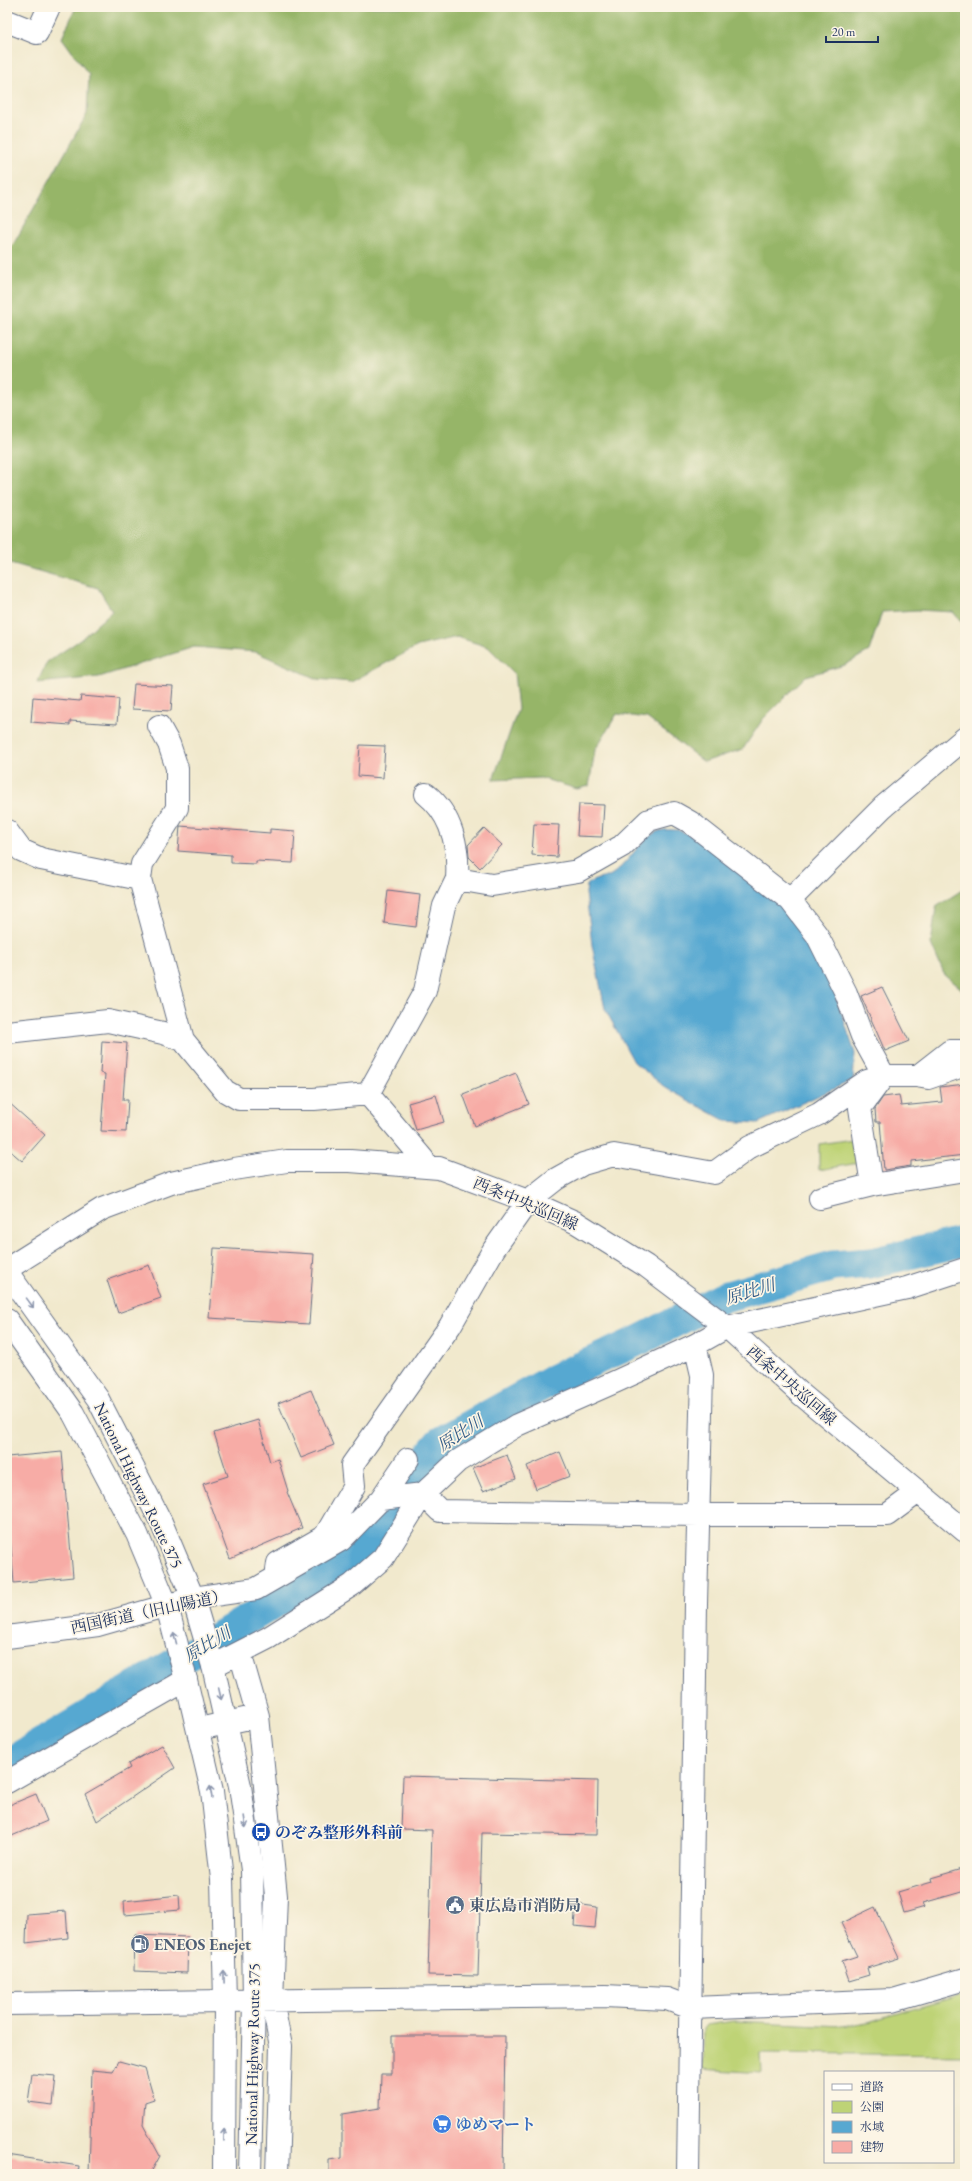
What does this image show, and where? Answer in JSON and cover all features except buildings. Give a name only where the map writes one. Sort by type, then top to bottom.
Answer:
[{"type":"main road","points":[[7,20],[37,33],[49,7]]},
{"type":"main road","points":[[159,726],[169,744],[177,768],[177,808],[142,864],[140,879],[183,1040],[225,1092],[239,1099],[314,1099],[368,1094]]},
{"type":"main road","points":[[790,900],[882,807],[965,738]]},
{"type":"main road","points":[[368,1094],[425,991],[444,906],[457,879],[458,862],[452,828],[434,800],[426,794]]},
{"type":"main road","points":[[457,879],[492,885],[578,871],[622,846],[649,820],[674,813],[690,822],[790,900],[817,935],[846,993],[862,1036],[884,1076]]},
{"type":"main road","points":[[7,831],[21,850],[41,859],[140,879]]},
{"type":"main road","points":[[7,1032],[108,1021],[163,1033],[183,1040]]},
{"type":"main road","points":[[918,1076],[950,1051],[965,1051]]},
{"type":"main road","points":[[276,1577],[278,1563],[325,1536],[354,1486],[352,1465],[450,1326],[494,1249],[528,1200],[556,1179],[583,1164],[614,1155],[714,1173],[750,1147],[819,1114],[867,1081],[884,1076],[918,1076],[928,1078],[965,1065]]},
{"type":"main road","points":[[872,1185],[860,1108],[884,1076]]},
{"type":"main road","points":[[368,1094],[423,1159],[426,1167]]},
{"type":"main road","name":"西条中央巡回線","points":[[7,1270],[102,1209],[171,1183],[234,1169],[287,1161],[350,1160],[439,1168],[528,1200],[577,1223],[646,1266],[722,1323],[802,1396],[965,1531]]},
{"type":"main road","points":[[820,1198],[872,1185],[965,1170]]},
{"type":"main road","points":[[213,1666],[240,1653],[352,1585],[383,1558],[423,1494],[458,1461],[517,1425],[695,1345],[722,1323],[907,1288],[965,1269]]},
{"type":"main road","name":"National Highway Route 375","points":[[7,1270],[98,1399],[161,1522],[193,1598],[213,1666],[240,1786],[252,1870],[263,2001],[250,2174]]},
{"type":"main road","name":"National Highway Route 375","points":[[7,1320],[73,1414],[137,1534],[167,1606],[186,1680],[212,1791],[222,1879],[225,2001],[224,2174]]},
{"type":"main road","points":[[688,2174],[698,1515],[702,1375],[695,1345]]},
{"type":"main road","name":"西国街道（旧山陽道）","points":[[7,1637],[98,1625],[193,1598],[256,1589],[341,1540],[381,1499],[408,1459]]},
{"type":"main road","points":[[423,1494],[440,1511],[698,1515],[887,1515],[918,1492]]},
{"type":"main road","points":[[381,1499],[423,1494]]},
{"type":"main road","points":[[240,1653],[258,1716],[276,1896],[263,2001],[281,2046],[277,2174]]},
{"type":"main road","points":[[7,1782],[186,1680]]},
{"type":"main road","points":[[198,1729],[258,1716]]},
{"type":"main road","points":[[7,2004],[605,1996],[667,1998],[691,2008],[893,2000],[965,1979]]},
{"type":"green space","points":[[76,7],[965,7],[965,626],[953,612],[917,610],[882,612],[869,651],[845,665],[806,676],[763,719],[743,749],[704,762],[647,718],[617,714],[595,750],[589,786],[577,789],[541,778],[493,780],[518,709],[514,673],[488,647],[457,637],[418,646],[351,682],[317,679],[256,652],[194,647],[99,677],[37,683],[47,662],[80,640],[112,611],[98,588],[7,562],[7,248],[13,245],[87,114],[89,75],[62,38]]},
{"type":"green space","points":[[965,888],[965,992],[944,974],[931,944],[936,907]]},
{"type":"green space","points":[[853,1139],[858,1163],[819,1170],[819,1144]]},
{"type":"green space","points":[[965,1994],[965,2055],[760,2053],[761,2073],[702,2069],[703,2029],[706,2025],[734,2021],[842,2026],[868,2022]]},
{"type":"water","points":[[661,830],[678,830],[702,840],[778,900],[800,926],[827,970],[855,1053],[853,1080],[758,1123],[726,1121],[666,1088],[634,1062],[605,1009],[592,945],[586,893],[587,885],[616,872],[652,834]]},
{"type":"waterway","name":"原比川","points":[[7,1764],[345,1561],[390,1515],[415,1472],[440,1442],[554,1379],[642,1339],[724,1297],[833,1266],[871,1263],[965,1241]]},
{"type":"place","name":"のぞみ整形外科前","points":[[261,1832]]},
{"type":"place","name":"東広島市消防局","points":[[455,1905]]},
{"type":"place","name":"ENEOS Enejet","points":[[140,1944]]},
{"type":"place","name":"ゆめマート","points":[[442,2124]]}]
